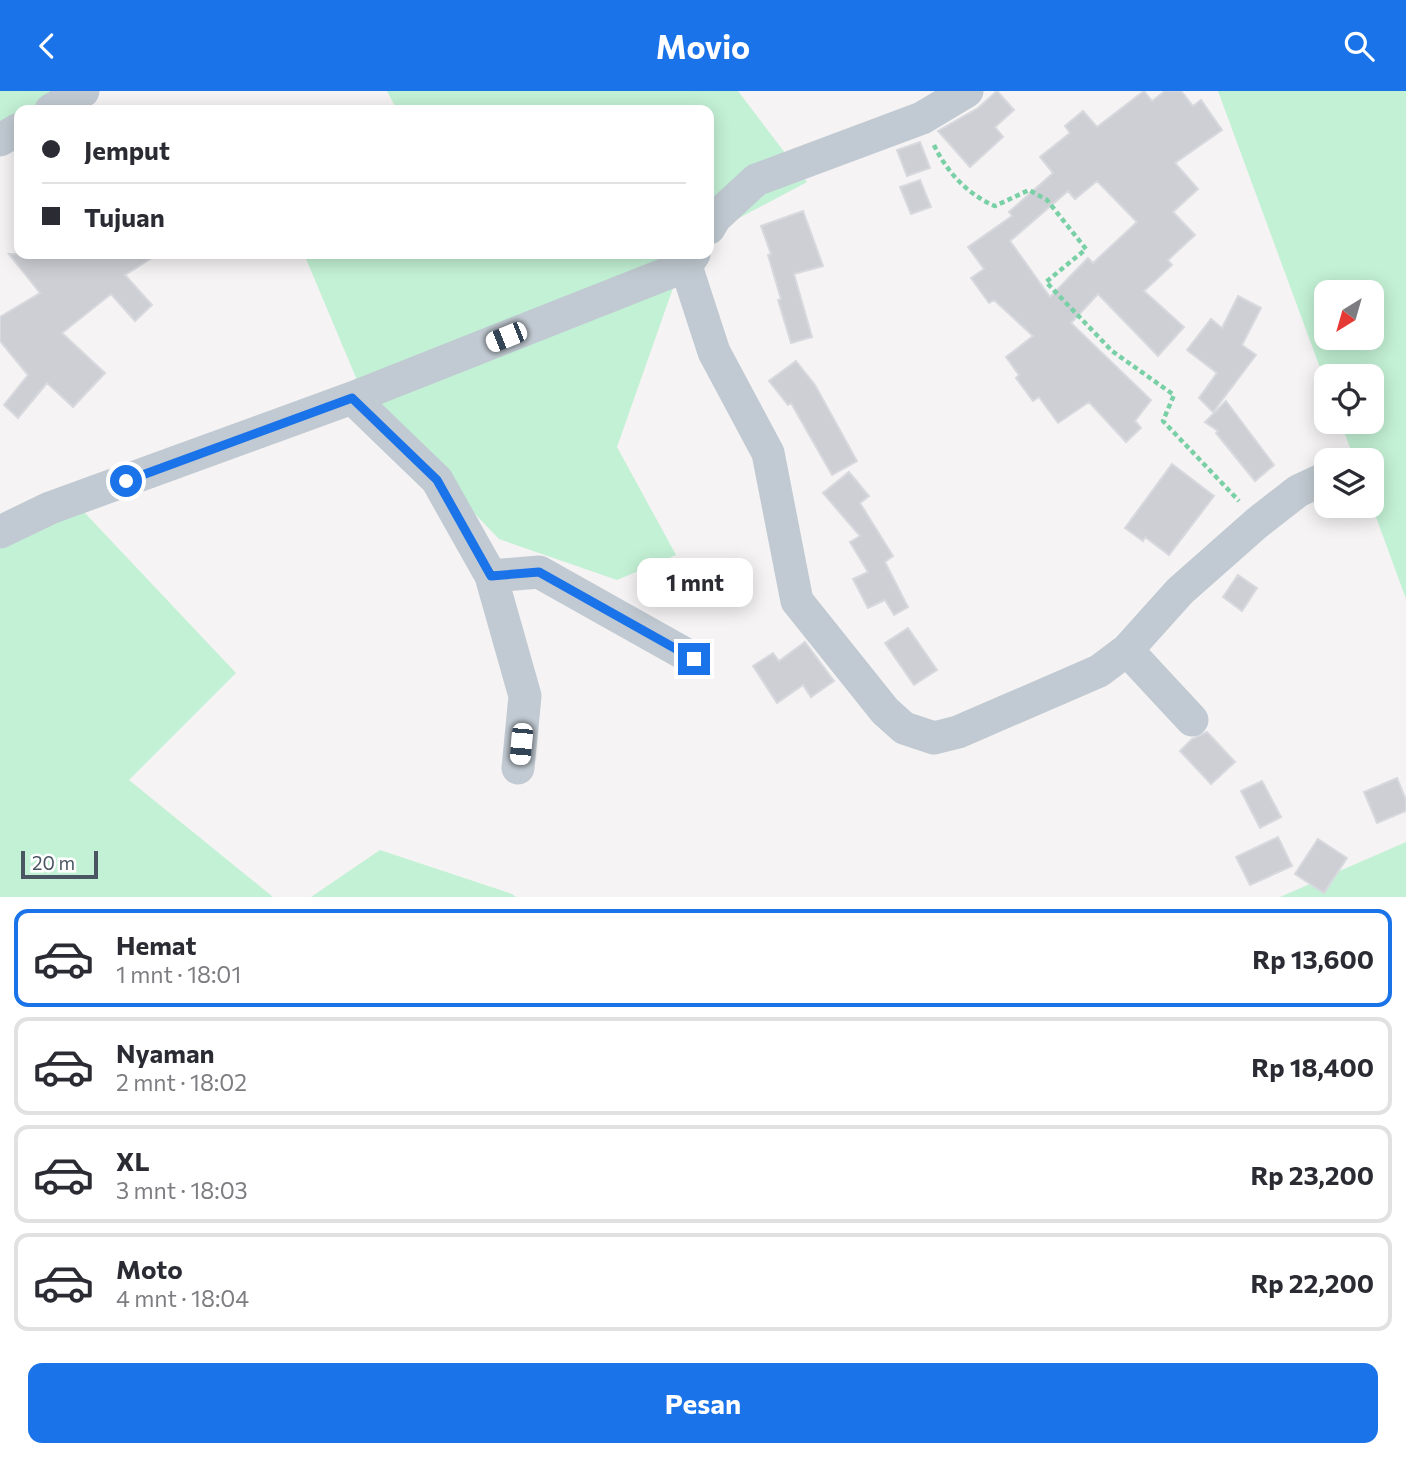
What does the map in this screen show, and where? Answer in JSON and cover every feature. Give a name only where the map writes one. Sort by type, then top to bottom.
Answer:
[{"type":"street","points":[[59,105],[83,91]]},
{"type":"street","points":[[714,220],[756,180],[922,118],[967,91]]},
{"type":"street","points":[[0,532],[50,508],[352,398],[690,260],[714,352],[768,453],[797,601],[885,711],[904,727],[934,738],[958,733],[1099,671],[1127,650],[1180,591],[1257,523],[1298,491],[1314,484]]},
{"type":"street","points":[[352,398],[437,480],[491,576],[525,696],[519,768]]},
{"type":"street","points":[[491,576],[539,572],[694,659]]},
{"type":"street","points":[[1127,650],[1192,720]]},
{"type":"path","points":[[922,118],[941,161],[975,198],[995,206],[1029,190],[1047,200],[1086,249],[1046,282],[1112,351],[1174,395],[1163,421],[1241,502],[1257,523]]},
{"type":"green space","points":[[0,91],[97,91],[68,105],[14,105],[14,131],[0,138]]},
{"type":"green space","points":[[387,91],[738,91],[807,182],[714,231],[714,105],[394,105]]},
{"type":"green space","points":[[1218,91],[1406,91],[1406,599],[1376,518],[1384,518],[1384,448],[1350,448],[1345,434],[1384,434],[1384,364],[1319,364]]},
{"type":"green space","points":[[306,259],[683,259],[617,447],[676,555],[617,580],[499,539],[365,399]]},
{"type":"green space","points":[[83,511],[236,673],[129,780],[273,897],[0,897],[0,545]]},
{"type":"green space","points":[[1406,842],[1406,897],[1280,897]]},
{"type":"green space","points":[[380,850],[512,894],[516,897],[311,897]]},
{"type":"building","points":[[997,91],[1014,110],[995,127],[1003,137],[970,167],[938,131],[978,108]]},
{"type":"building","points":[[1144,91],[1152,101],[1165,91],[1181,91],[1193,106],[1201,100],[1222,130],[1175,163],[1198,189],[1173,212],[1195,235],[1168,260],[1172,265],[1144,291],[1184,327],[1158,356],[1098,294],[1071,323],[1151,400],[1135,421],[1141,428],[1126,442],[1089,402],[1058,423],[1039,397],[1033,401],[1016,378],[1019,375],[1006,357],[1033,336],[994,300],[989,303],[971,278],[984,269],[968,247],[1012,216],[1009,212],[1053,173],[1040,157],[1070,133],[1065,126],[1083,111],[1097,127]],"holes":[[[1097,181],[1137,222],[1093,263],[1088,258],[1050,297],[1010,241],[1068,191],[1075,199]]]},
{"type":"building","points":[[920,142],[930,168],[907,176],[897,150]]},
{"type":"building","points":[[920,180],[931,207],[911,214],[900,187]]},
{"type":"building","points":[[803,211],[823,266],[794,274],[812,337],[791,343],[778,300],[781,299],[768,255],[771,254],[761,226]]},
{"type":"building","points":[[9,254],[14,254],[14,259],[150,259],[125,275],[152,305],[135,321],[111,294],[62,333],[105,373],[73,407],[47,383],[18,418],[4,405],[28,375],[0,341],[0,317],[40,293]]},
{"type":"building","points":[[1238,296],[1261,308],[1242,345],[1256,355],[1213,412],[1199,398],[1217,373],[1187,350],[1211,319],[1222,328]]},
{"type":"building","points":[[796,361],[815,385],[857,461],[832,475],[791,403],[788,405],[769,381]]},
{"type":"building","points":[[1226,401],[1274,465],[1255,481],[1216,433],[1218,431],[1205,422]]},
{"type":"building","points":[[1172,464],[1214,496],[1169,555],[1145,537],[1143,541],[1125,528]]},
{"type":"building","points":[[849,472],[869,496],[860,503],[893,556],[885,562],[908,607],[894,615],[885,600],[868,608],[853,579],[868,572],[850,542],[860,536],[823,493]]},
{"type":"building","points":[[1238,575],[1257,588],[1242,611],[1223,597]]},
{"type":"building","points":[[908,628],[937,670],[914,685],[885,643]]},
{"type":"building","points":[[805,642],[834,681],[811,697],[803,685],[777,703],[753,666],[773,653],[779,661]]},
{"type":"building","points":[[1207,732],[1235,762],[1211,784],[1180,751],[1192,739]]},
{"type":"building","points":[[1397,778],[1406,800],[1406,811],[1377,823],[1364,792]]},
{"type":"building","points":[[1262,781],[1281,817],[1260,828],[1241,791]]},
{"type":"building","points":[[1278,837],[1292,866],[1250,885],[1236,857]]},
{"type":"building","points":[[1318,839],[1347,858],[1324,893],[1295,874]]},
{"type":"route","points":[[126,481],[352,398],[437,480],[491,576],[539,572],[694,659]]}]
